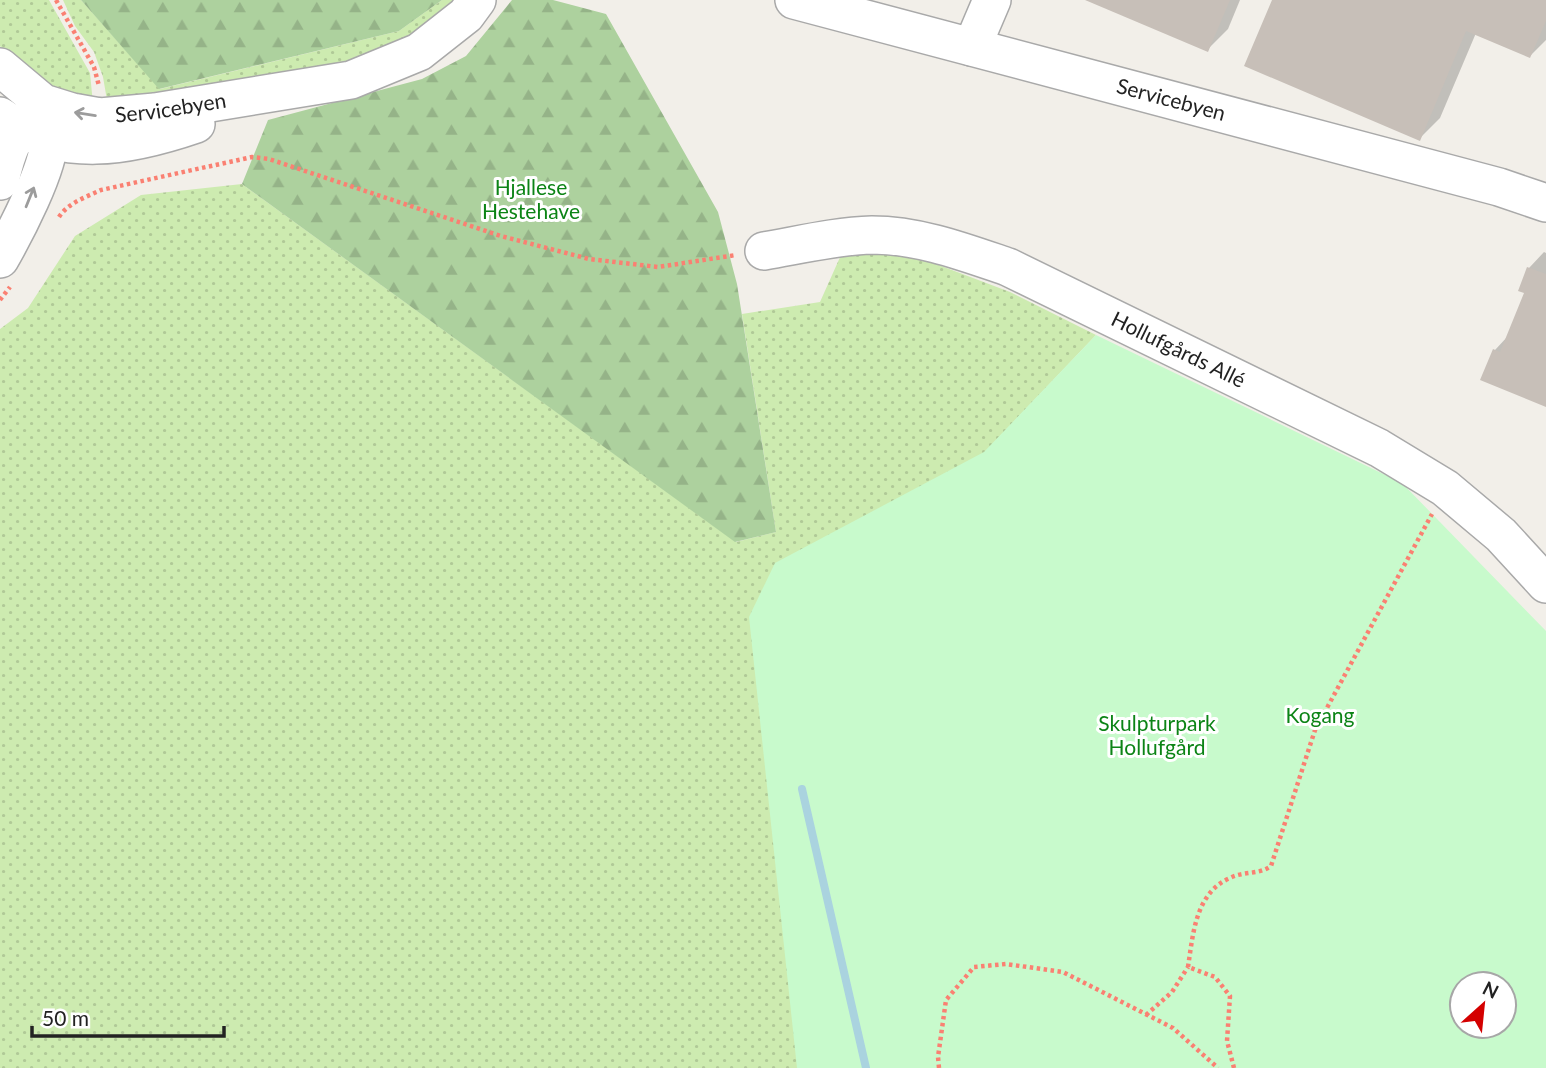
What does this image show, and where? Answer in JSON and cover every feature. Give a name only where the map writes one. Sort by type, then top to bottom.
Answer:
[{"type":"street","name":"Servicebyen","points":[[43,103],[72,113],[100,117],[155,112],[351,80],[419,52],[466,15],[477,0]]},
{"type":"street","name":"Servicebyen","points":[[794,0],[1499,187],[1546,203]]},
{"type":"street","points":[[972,47],[992,0]]},
{"type":"street","points":[[0,67],[43,103],[7,151],[0,181]]},
{"type":"street","name":"Servicebyen","points":[[22,129],[101,146],[161,136],[298,90]]},
{"type":"street","points":[[5,273],[29,201],[22,129]]},
{"type":"street","name":"Hollufgårds Allé","points":[[764,251],[871,235],[907,237],[1008,267],[1366,442],[1445,488],[1501,535],[1546,584]]},
{"type":"path","points":[[55,222],[62,211],[101,191],[252,158],[270,159],[501,236],[589,258],[658,267],[764,251]]},
{"type":"path","points":[[0,300],[5,273]]},
{"type":"path","points":[[1146,1014],[1172,992],[1188,967],[1198,911],[1214,890],[1230,878],[1265,870],[1271,866],[1315,730],[1445,488]]},
{"type":"path","points":[[939,1068],[938,1057],[946,1000],[974,968],[1006,964],[1063,972],[1172,1028],[1218,1068]]},
{"type":"path","points":[[1188,967],[1215,977],[1230,996],[1227,1041],[1234,1068]]},
{"type":"green space","points":[[0,0],[49,0],[90,73],[93,104],[50,88],[9,57],[0,46]]},
{"type":"green space","points":[[63,0],[81,0],[160,89],[399,31],[442,0],[454,0],[422,30],[388,50],[346,65],[108,106],[103,77],[94,52],[75,26]]},
{"type":"green space","points":[[81,0],[442,0],[399,31],[159,89]]},
{"type":"green space","name":"Hjallese Hestehave","points":[[512,0],[553,0],[606,14],[718,212],[737,284],[776,532],[735,542],[242,184],[268,120],[422,79],[466,56]]},
{"type":"green space","points":[[242,184],[736,542],[776,532],[742,314],[820,302],[841,255],[899,250],[1010,292],[1096,335],[984,453],[810,1068],[0,1068],[0,329],[28,308],[75,236],[141,195]]},
{"type":"green space","name":"Skulpturpark Hollufgård","points":[[1096,335],[1402,483],[1546,631],[1546,1068],[797,1068],[749,617],[775,563],[984,452]]},
{"type":"building","points":[[1085,0],[1230,0],[1208,52]]},
{"type":"building","points":[[1272,0],[1546,0],[1546,21],[1530,58],[1466,31],[1420,141],[1244,66]]},
{"type":"building","points":[[1527,267],[1546,274],[1546,407],[1480,380],[1493,349],[1500,352],[1524,293],[1518,291]]},
{"type":"waterway","points":[[802,789],[866,1068]]},
{"type":"park label","name":"Kogang","points":[[1320,716]]}]
